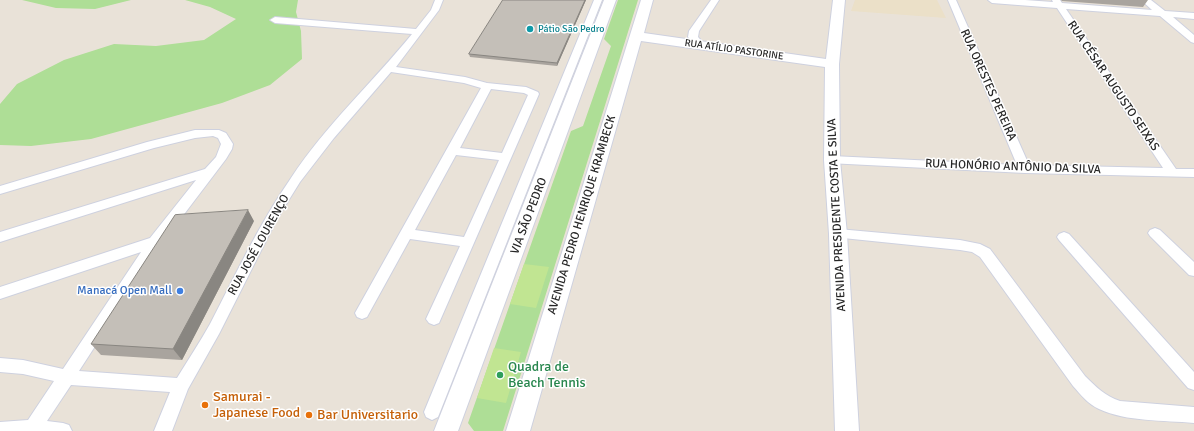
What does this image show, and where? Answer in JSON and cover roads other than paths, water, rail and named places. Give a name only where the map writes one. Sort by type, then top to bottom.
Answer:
[{"type":"main road","name":"VIA SÃO PEDRO","points":[[446,431],[610,0]]},
{"type":"main road","name":"AVENIDA PEDRO HENRIQUE KRAMBECK","points":[[518,431],[647,0]]},
{"type":"main road","name":"AVENIDA PRESIDENTE COSTA E SILVA","points":[[839,0],[832,64],[832,160],[838,234],[847,431]]},
{"type":"main road","name":"RUA ATÍLIO PASTORINE","points":[[636,36],[832,64]]},
{"type":"street","name":"RUA JOSÉ LOURENÇO","points":[[163,431],[181,386],[214,330],[271,218],[296,179],[330,136],[389,69],[435,10],[439,0]]},
{"type":"street","points":[[432,412],[598,0]]},
{"type":"street","points":[[700,45],[693,37],[694,31],[715,0]]},
{"type":"street","name":"RUA ORESTES PEREIRA","points":[[952,0],[1025,169]]},
{"type":"street","points":[[992,0],[1057,3],[1194,16]]},
{"type":"street","points":[[1145,0],[1194,40]]},
{"type":"street","name":"RUA CÉSAR AUGUSTO SEIXAS","points":[[1057,3],[1172,172]]},
{"type":"street","points":[[275,20],[418,32]]},
{"type":"street","points":[[389,69],[459,79],[487,86],[526,90],[534,94],[434,319]]},
{"type":"street","points":[[362,313],[487,86]]},
{"type":"street","points":[[0,190],[151,145],[195,134],[215,132],[222,136],[228,144],[220,159],[155,242],[33,428]]},
{"type":"street","points":[[452,151],[506,157]]},
{"type":"street","name":"RUA HONÓRIO ANTÔNIO DA SILVA","points":[[832,160],[1025,169],[1194,173]]},
{"type":"street","points":[[0,237],[209,172]]},
{"type":"street","points":[[1156,233],[1194,271]]},
{"type":"street","points":[[406,234],[468,242]]},
{"type":"street","points":[[838,234],[960,245],[979,250],[989,258],[1026,311],[1092,395],[1104,403],[1120,409],[1194,415]]},
{"type":"street","points":[[1064,237],[1194,384]]},
{"type":"street","points":[[0,293],[155,242]]},
{"type":"street","points":[[0,364],[23,367],[66,377],[181,386]]},
{"type":"street","points":[[0,430],[33,428],[63,431]]},
{"type":"place","name":"Pátio São Pedro","points":[[530,29]]},
{"type":"place","name":"Manacá Open Mall","points":[[180,291]]},
{"type":"place","name":"Quadra de Beach Tennis","points":[[500,375]]},
{"type":"place","name":"Samurai - Japanese Food","points":[[205,405]]},
{"type":"place","name":"Bar Universitario","points":[[309,415]]}]
